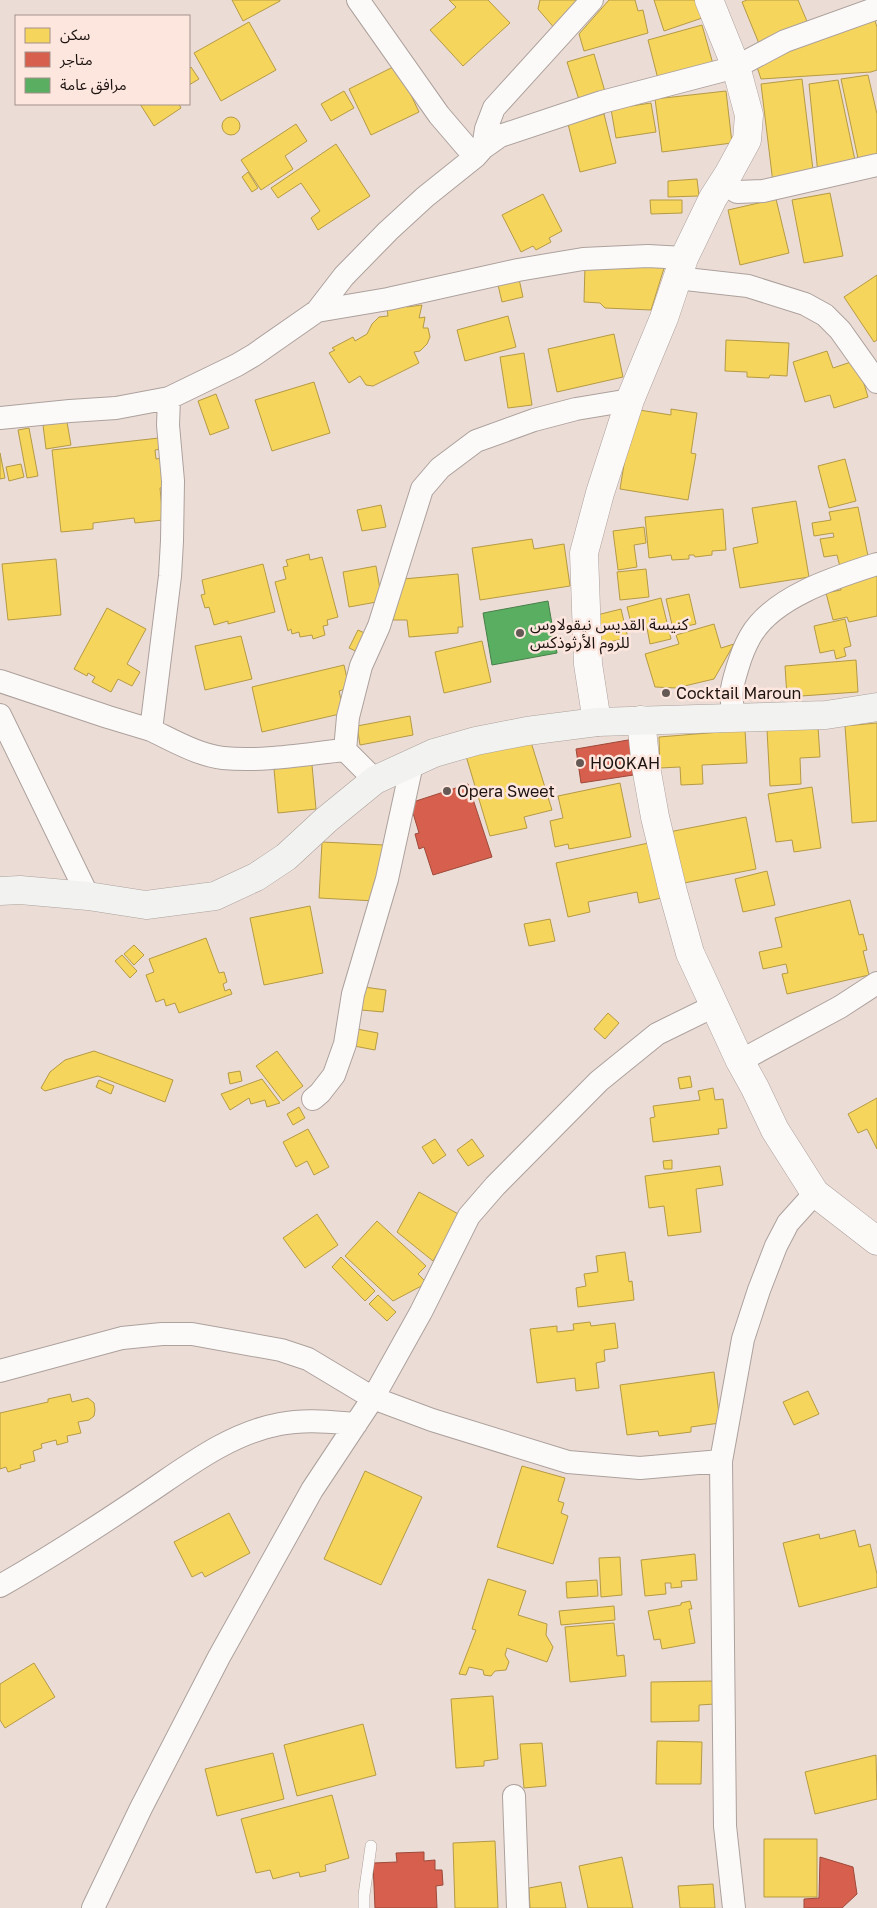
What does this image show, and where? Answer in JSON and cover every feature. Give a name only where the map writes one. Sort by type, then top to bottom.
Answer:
[{"type":"main road","points":[[0,891],[20,890],[88,896],[146,905],[215,896],[256,877],[286,857],[326,820],[375,780],[434,753],[476,741],[596,722],[826,715],[877,707]]},
{"type":"street","points":[[358,0],[439,115],[479,153]]},
{"type":"street","points":[[479,153],[494,108],[592,0]]},
{"type":"street","points":[[596,722],[588,664],[584,553],[600,493],[630,400],[664,318],[681,268],[710,205],[747,140],[749,115],[736,67],[709,0]]},
{"type":"street","points":[[0,418],[70,410],[116,408],[169,398],[237,365],[317,311],[344,276],[388,231],[425,197],[500,136],[602,102],[736,67],[785,41],[877,8]]},
{"type":"street","points":[[723,183],[737,192],[763,191],[877,165]]},
{"type":"street","points":[[317,311],[388,299],[518,270],[583,259],[648,256],[681,268],[805,304],[825,315],[840,330],[877,382]]},
{"type":"street","points":[[151,730],[170,576],[172,541],[172,481],[168,426],[169,398]]},
{"type":"street","points":[[345,750],[348,717],[361,666],[379,626],[422,489],[440,468],[476,441],[534,420],[576,409],[630,400]]},
{"type":"street","points":[[735,718],[730,699],[733,684],[750,636],[765,618],[799,594],[877,564]]},
{"type":"street","points":[[0,680],[108,718],[151,730],[190,748],[222,758],[262,758],[345,750]]},
{"type":"street","points":[[0,715],[88,896]]},
{"type":"street","points":[[640,720],[647,776],[673,892],[690,953],[714,1006],[775,1130],[815,1193],[877,1241]]},
{"type":"street","points":[[345,750],[375,780]]},
{"type":"street","points":[[313,1099],[334,1075],[345,1044],[353,994],[387,879],[412,764]]},
{"type":"street","points":[[740,1061],[840,1006],[877,982]]},
{"type":"street","points":[[93,1908],[141,1808],[219,1657],[312,1490],[373,1398],[421,1312],[469,1216],[495,1186],[599,1081],[657,1034],[714,1006]]},
{"type":"street","points":[[734,1908],[725,1826],[720,1462],[743,1339],[759,1290],[776,1246],[788,1223],[815,1193]]},
{"type":"street","points":[[0,1371],[122,1338],[162,1334],[192,1334],[281,1350],[308,1359],[373,1398],[432,1420],[568,1462],[640,1468],[720,1462]]},
{"type":"street","points":[[0,1586],[42,1563],[214,1450],[251,1432],[278,1424],[301,1421],[318,1420],[356,1424]]},
{"type":"street","points":[[514,1796],[518,1908]]},
{"type":"lane","points":[[364,1908],[371,1846]]},
{"type":"building: سكن","points":[[232,0],[280,0],[280,1],[243,21]]},
{"type":"building: سكن","points":[[449,0],[488,0],[510,23],[463,66],[430,30],[456,7]]},
{"type":"building: سكن","points":[[540,0],[584,0],[556,30],[538,9]]},
{"type":"building: سكن","points":[[609,0],[635,0],[638,11],[643,10],[648,33],[584,51],[579,34]]},
{"type":"building: سكن","points":[[654,0],[700,0],[705,17],[664,31]]},
{"type":"building: سكن","points":[[747,0],[798,0],[809,26],[760,46],[742,2]]},
{"type":"building: سكن","points":[[874,18],[877,27],[877,70],[871,72],[761,79],[757,67],[824,35]]},
{"type":"building: سكن","points":[[249,22],[276,70],[221,101],[194,53]]},
{"type":"building: سكن","points":[[702,25],[713,64],[658,79],[648,40]]},
{"type":"building: سكن","points":[[594,54],[606,95],[580,103],[567,62]]},
{"type":"building: سكن","points":[[397,65],[419,112],[371,135],[349,89]]},
{"type":"building: سكن","points":[[190,68],[199,79],[190,84]]},
{"type":"building: سكن","points":[[868,75],[877,114],[877,159],[859,163],[841,79]]},
{"type":"building: سكن","points":[[802,79],[814,178],[773,183],[761,84]]},
{"type":"building: سكن","points":[[838,80],[856,165],[818,174],[809,84]]},
{"type":"building: سكن","points":[[344,91],[354,108],[331,121],[321,104]]},
{"type":"building: سكن","points":[[726,91],[732,143],[662,152],[655,99]]},
{"type":"building: سكن","points":[[651,103],[656,132],[616,138],[611,109]]},
{"type":"building: سكن","points":[[141,105],[180,105],[181,108],[154,126]]},
{"type":"building: سكن","points":[[604,114],[616,163],[580,172],[568,124]]},
{"type":"building: سكن","points":[[227,117],[235,117],[240,122],[238,133],[227,135],[222,130],[222,122]]},
{"type":"building: سكن","points":[[296,124],[307,141],[285,156],[293,169],[261,190],[241,160]]},
{"type":"building: سكن","points":[[336,144],[370,196],[318,230],[311,218],[320,211],[301,183],[278,198],[271,188]]},
{"type":"building: سكن","points":[[248,172],[258,188],[252,192],[242,177]]},
{"type":"building: سكن","points":[[697,179],[699,196],[668,197],[668,181]]},
{"type":"building: سكن","points":[[830,193],[843,256],[804,263],[792,200]]},
{"type":"building: سكن","points":[[543,194],[562,231],[549,238],[551,242],[536,250],[533,246],[521,252],[502,215]]},
{"type":"building: سكن","points":[[776,199],[789,253],[740,265],[728,210]]},
{"type":"building: سكن","points":[[650,200],[682,200],[682,213],[651,214]]},
{"type":"building: سكن","points":[[585,265],[665,265],[651,310],[605,308],[600,303],[584,302]]},
{"type":"building: سكن","points":[[877,275],[877,340],[874,342],[844,297]]},
{"type":"building: سكن","points":[[519,279],[523,297],[502,302],[498,285]]},
{"type":"building: سكن","points":[[406,304],[407,307],[422,305],[419,318],[425,317],[423,328],[428,328],[430,337],[427,344],[420,351],[414,352],[419,363],[373,386],[366,385],[360,376],[349,383],[329,353],[335,350],[332,348],[353,337],[355,341],[367,334],[372,324],[379,317],[388,316],[387,308]]},
{"type":"building: سكن","points":[[508,316],[516,347],[465,361],[457,330]]},
{"type":"building: سكن","points":[[614,334],[623,377],[557,392],[548,349]]},
{"type":"building: سكن","points":[[726,340],[789,343],[787,376],[770,375],[769,378],[747,377],[747,372],[725,371]]},
{"type":"building: سكن","points":[[827,351],[833,368],[857,360],[868,397],[834,408],[830,395],[805,402],[793,362]]},
{"type":"building: سكن","points":[[524,353],[532,405],[508,408],[500,357]]},
{"type":"building: سكن","points":[[314,382],[330,433],[272,451],[255,400]]},
{"type":"building: سكن","points":[[216,394],[229,428],[210,435],[198,401]]},
{"type":"building: سكن","points":[[633,409],[671,415],[671,409],[697,413],[691,453],[696,454],[688,500],[620,489]]},
{"type":"building: سكن","points":[[67,422],[71,445],[46,449],[43,425]]},
{"type":"building: سكن","points":[[29,428],[38,476],[27,478],[18,430]]},
{"type":"building: سكن","points":[[159,438],[161,449],[155,450],[156,459],[162,458],[165,487],[160,488],[163,520],[135,523],[134,518],[93,523],[93,529],[61,532],[52,450]]},
{"type":"building: سكن","points":[[0,453],[5,478],[0,479]]},
{"type":"building: سكن","points":[[845,459],[856,501],[829,508],[818,466]]},
{"type":"building: سكن","points":[[21,464],[24,477],[9,481],[6,467]]},
{"type":"building: سكن","points":[[796,501],[809,577],[740,588],[733,548],[758,543],[752,508]]},
{"type":"building: سكن","points":[[381,505],[386,527],[362,531],[357,510]]},
{"type":"building: سكن","points":[[858,507],[869,561],[840,567],[837,555],[824,557],[820,539],[834,537],[833,533],[814,536],[812,523],[831,520],[829,512]]},
{"type":"building: سكن","points":[[723,509],[726,550],[712,551],[712,555],[695,557],[694,555],[689,555],[689,559],[672,560],[671,555],[649,558],[645,517]]},
{"type":"building: سكن","points":[[644,527],[646,543],[634,545],[637,567],[618,570],[613,531]]},
{"type":"building: سكن","points":[[532,539],[534,549],[564,544],[570,586],[480,600],[472,548]]},
{"type":"building: سكن","points":[[309,554],[310,560],[322,557],[338,617],[327,620],[328,625],[323,626],[325,635],[313,639],[312,635],[300,637],[299,632],[292,634],[291,629],[288,631],[275,582],[286,579],[283,567],[288,566],[286,560]]},
{"type":"building: سكن","points":[[56,559],[61,615],[8,620],[2,564]]},
{"type":"building: سكن","points":[[263,564],[275,612],[228,624],[228,621],[214,625],[209,607],[205,608],[201,595],[205,594],[202,580]]},
{"type":"building: سكن","points":[[376,566],[382,601],[349,607],[343,572]]},
{"type":"building: سكن","points":[[646,569],[649,597],[620,600],[617,572]]},
{"type":"building: سكن","points":[[877,572],[877,616],[849,622],[847,617],[833,620],[826,593],[841,590],[839,581]]},
{"type":"building: سكن","points":[[458,574],[463,627],[458,627],[458,633],[409,637],[407,620],[393,620],[403,579]]},
{"type":"building: سكن","points":[[689,594],[696,624],[673,629],[666,599]]},
{"type":"building: سكن","points":[[661,598],[671,639],[650,644],[647,628],[633,631],[627,607]]},
{"type":"building: سكن","points":[[107,608],[146,629],[127,664],[140,672],[132,686],[118,679],[111,692],[92,682],[95,677],[88,673],[87,676],[74,669]]},
{"type":"building: سكن","points":[[621,609],[628,638],[599,644],[593,616]]},
{"type":"building: سكن","points":[[845,619],[851,646],[844,648],[846,656],[836,659],[834,650],[820,653],[814,626]]},
{"type":"building: سكن","points":[[714,624],[721,648],[734,644],[714,679],[676,688],[655,687],[645,654],[679,644],[676,635]]},
{"type":"building: سكن","points":[[358,630],[369,635],[360,653],[349,648]]},
{"type":"building: سكن","points":[[241,636],[252,679],[205,690],[195,646]]},
{"type":"building: سكن","points":[[482,641],[491,682],[444,693],[435,652]]},
{"type":"building: سكن","points":[[856,660],[858,692],[787,697],[785,666]]},
{"type":"building: سكن","points":[[344,665],[349,688],[339,691],[344,713],[262,732],[252,687]]},
{"type":"building: سكن","points":[[410,716],[413,735],[360,745],[357,726]]},
{"type":"building: سكن","points":[[877,723],[877,821],[852,823],[845,726]]},
{"type":"building: سكن","points":[[818,727],[820,757],[800,758],[801,784],[770,786],[767,730]]},
{"type":"building: سكن","points":[[745,730],[747,763],[702,765],[703,784],[681,785],[680,767],[660,768],[659,737]]},
{"type":"building: سكن","points":[[531,742],[552,810],[524,817],[527,828],[490,836],[466,756]]},
{"type":"building: سكن","points":[[312,765],[316,809],[278,813],[274,769]]},
{"type":"building: سكن","points":[[620,783],[631,837],[569,849],[568,844],[555,847],[550,821],[563,818],[558,796]]},
{"type":"building: سكن","points":[[812,787],[821,848],[794,852],[792,840],[776,842],[768,794]]},
{"type":"building: سكن","points":[[746,817],[756,869],[679,884],[669,832]]},
{"type":"building: سكن","points":[[322,842],[384,845],[375,901],[319,898]]},
{"type":"building: سكن","points":[[653,842],[666,897],[639,903],[637,892],[588,902],[590,912],[568,917],[556,863]]},
{"type":"building: سكن","points":[[767,871],[775,905],[743,912],[735,879]]},
{"type":"building: سكن","points":[[850,900],[859,935],[863,934],[867,950],[863,951],[869,975],[787,994],[782,974],[788,973],[786,964],[763,969],[759,952],[782,947],[775,918]]},
{"type":"building: سكن","points":[[310,906],[323,973],[264,985],[250,918]]},
{"type":"building: سكن","points":[[550,919],[555,941],[529,946],[524,924]]},
{"type":"building: سكن","points":[[206,938],[219,973],[224,972],[227,982],[223,984],[225,991],[230,989],[232,994],[179,1013],[175,1003],[166,1006],[164,999],[156,1002],[146,975],[154,972],[149,959]]},
{"type":"building: سكن","points":[[134,945],[144,955],[134,965],[124,954]]},
{"type":"building: سكن","points":[[122,955],[137,971],[130,978],[115,961]]},
{"type":"building: سكن","points":[[364,987],[386,990],[383,1012],[361,1010]]},
{"type":"building: سكن","points":[[608,1013],[619,1023],[605,1039],[594,1029]]},
{"type":"building: سكن","points":[[357,1029],[378,1033],[375,1050],[354,1046]]},
{"type":"building: سكن","points":[[94,1051],[173,1080],[165,1102],[98,1076],[45,1091],[41,1088],[50,1072],[65,1060]]},
{"type":"building: سكن","points":[[277,1051],[303,1086],[283,1101],[256,1066]]},
{"type":"building: سكن","points":[[240,1071],[242,1081],[230,1084],[228,1073]]},
{"type":"building: سكن","points":[[690,1076],[692,1087],[680,1089],[678,1078]]},
{"type":"building: سكن","points":[[262,1079],[280,1103],[267,1107],[265,1100],[251,1104],[249,1098],[230,1110],[221,1094]]},
{"type":"building: سكن","points":[[99,1080],[114,1086],[111,1094],[96,1087]]},
{"type":"building: سكن","points":[[713,1088],[715,1100],[723,1099],[727,1128],[718,1129],[719,1134],[653,1142],[650,1118],[655,1117],[653,1106],[700,1100],[698,1091]]},
{"type":"building: سكن","points":[[877,1098],[877,1149],[867,1129],[858,1133],[848,1114]]},
{"type":"building: سكن","points":[[299,1107],[305,1118],[293,1125],[287,1114]]},
{"type":"building: سكن","points":[[308,1129],[329,1167],[314,1175],[307,1161],[296,1167],[283,1142]]},
{"type":"building: سكن","points":[[435,1139],[446,1155],[433,1164],[422,1147]]},
{"type":"building: سكن","points":[[472,1139],[484,1156],[468,1166],[457,1150]]},
{"type":"building: سكن","points":[[672,1160],[672,1169],[664,1169],[663,1161]]},
{"type":"building: سكن","points":[[720,1166],[723,1185],[696,1189],[701,1232],[668,1236],[664,1206],[649,1208],[645,1176]]},
{"type":"building: سكن","points":[[419,1192],[460,1215],[433,1261],[397,1232]]},
{"type":"building: سكن","points":[[317,1214],[338,1245],[305,1268],[283,1238]]},
{"type":"building: سكن","points":[[377,1221],[426,1266],[418,1274],[427,1283],[393,1301],[345,1256]]},
{"type":"building: سكن","points":[[625,1252],[629,1282],[632,1281],[634,1300],[578,1307],[576,1288],[586,1286],[584,1274],[598,1272],[596,1256]]},
{"type":"building: سكن","points":[[341,1257],[375,1291],[365,1301],[332,1267]]},
{"type":"building: سكن","points":[[378,1295],[396,1312],[387,1321],[369,1304]]},
{"type":"building: سكن","points":[[590,1322],[591,1326],[615,1323],[618,1348],[604,1350],[605,1361],[596,1363],[599,1388],[576,1391],[575,1378],[537,1383],[530,1329],[557,1326],[557,1332],[574,1330],[573,1324]]},
{"type":"building: سكن","points":[[714,1372],[720,1423],[691,1427],[691,1432],[659,1436],[658,1431],[627,1435],[620,1385]]},
{"type":"building: سكن","points":[[808,1391],[819,1414],[794,1425],[783,1402]]},
{"type":"building: سكن","points":[[70,1394],[72,1402],[88,1398],[94,1403],[94,1416],[89,1420],[78,1422],[81,1433],[67,1436],[68,1442],[57,1445],[56,1440],[41,1444],[42,1448],[33,1451],[35,1461],[20,1465],[21,1468],[8,1472],[6,1467],[0,1469],[0,1413],[48,1402],[48,1399]]},
{"type":"building: سكن","points":[[522,1466],[565,1478],[558,1501],[564,1503],[561,1513],[568,1516],[553,1564],[497,1547]]},
{"type":"building: سكن","points":[[365,1471],[422,1497],[381,1585],[324,1559]]},
{"type":"building: سكن","points":[[229,1513],[250,1553],[205,1577],[202,1572],[192,1577],[174,1542]]},
{"type":"building: سكن","points":[[855,1530],[859,1547],[870,1544],[877,1574],[877,1587],[799,1607],[783,1543],[819,1534],[820,1539]]},
{"type":"building: سكن","points":[[695,1554],[697,1580],[681,1581],[682,1587],[671,1588],[671,1583],[665,1583],[666,1594],[645,1596],[641,1560]]},
{"type":"building: سكن","points":[[620,1557],[622,1595],[601,1597],[599,1558]]},
{"type":"building: سكن","points":[[488,1579],[526,1591],[518,1615],[547,1624],[546,1635],[553,1647],[547,1662],[507,1648],[505,1655],[509,1662],[506,1670],[495,1671],[491,1676],[484,1675],[483,1670],[469,1667],[466,1675],[459,1674],[476,1630],[472,1629]]},
{"type":"building: سكن","points":[[597,1580],[598,1596],[567,1598],[566,1582]]},
{"type":"building: سكن","points":[[690,1601],[692,1609],[689,1609],[695,1643],[662,1649],[660,1639],[654,1640],[648,1611],[681,1605],[681,1603]]},
{"type":"building: سكن","points":[[614,1606],[615,1620],[561,1625],[559,1611]]},
{"type":"building: سكن","points":[[614,1623],[617,1656],[624,1655],[626,1676],[570,1682],[565,1627]]},
{"type":"building: سكن","points":[[34,1663],[55,1697],[5,1728],[0,1720],[0,1684]]},
{"type":"building: سكن","points":[[714,1681],[715,1704],[699,1705],[699,1721],[651,1722],[651,1682]]},
{"type":"building: سكن","points":[[493,1696],[498,1759],[484,1761],[484,1766],[456,1768],[451,1699]]},
{"type":"building: سكن","points":[[363,1724],[376,1775],[297,1796],[284,1745]]},
{"type":"building: سكن","points":[[657,1741],[702,1742],[701,1784],[656,1784]]},
{"type":"building: سكن","points":[[542,1743],[546,1786],[524,1788],[520,1744]]},
{"type":"building: سكن","points":[[273,1753],[284,1799],[217,1816],[205,1769]]},
{"type":"building: سكن","points":[[876,1755],[877,1799],[815,1814],[805,1772]]},
{"type":"building: سكن","points":[[332,1795],[349,1858],[325,1865],[326,1871],[300,1877],[299,1872],[273,1879],[270,1870],[256,1873],[241,1819]]},
{"type":"building: سكن","points":[[764,1839],[817,1839],[817,1897],[764,1897]]},
{"type":"building: سكن","points":[[495,1841],[498,1908],[455,1908],[453,1843]]},
{"type":"building: سكن","points":[[622,1857],[633,1908],[588,1908],[579,1866]]},
{"type":"building: سكن","points":[[561,1882],[566,1908],[530,1908],[529,1888]]},
{"type":"building: سكن","points":[[713,1884],[715,1908],[680,1908],[678,1886]]},
{"type":"building: متاجر","points":[[634,739],[640,774],[581,783],[576,749]]},
{"type":"building: متاجر","points":[[468,784],[492,857],[433,875],[424,847],[419,849],[415,834],[419,833],[410,803]]},
{"type":"building: متاجر","points":[[424,1852],[424,1861],[435,1860],[435,1870],[442,1870],[443,1885],[436,1886],[437,1908],[375,1908],[373,1863],[397,1862],[396,1853]]},
{"type":"building: متاجر","points":[[820,1857],[853,1867],[857,1894],[842,1908],[804,1908],[804,1899],[819,1898]]},
{"type":"building: مرافق عامة","name":"كنيسة القديس نيقولاوس للروم الأرثوذكس","points":[[548,601],[557,653],[492,665],[483,613]]},
{"type":"place","name":"كنيسة القديس نيقولاوس للروم الأرثوذكس","points":[[520,633]]},
{"type":"place","name":"Cocktail Maroun","points":[[666,693]]},
{"type":"place","name":"HOOKAH","points":[[580,763]]},
{"type":"place","name":"Opera Sweet","points":[[447,791]]}]
